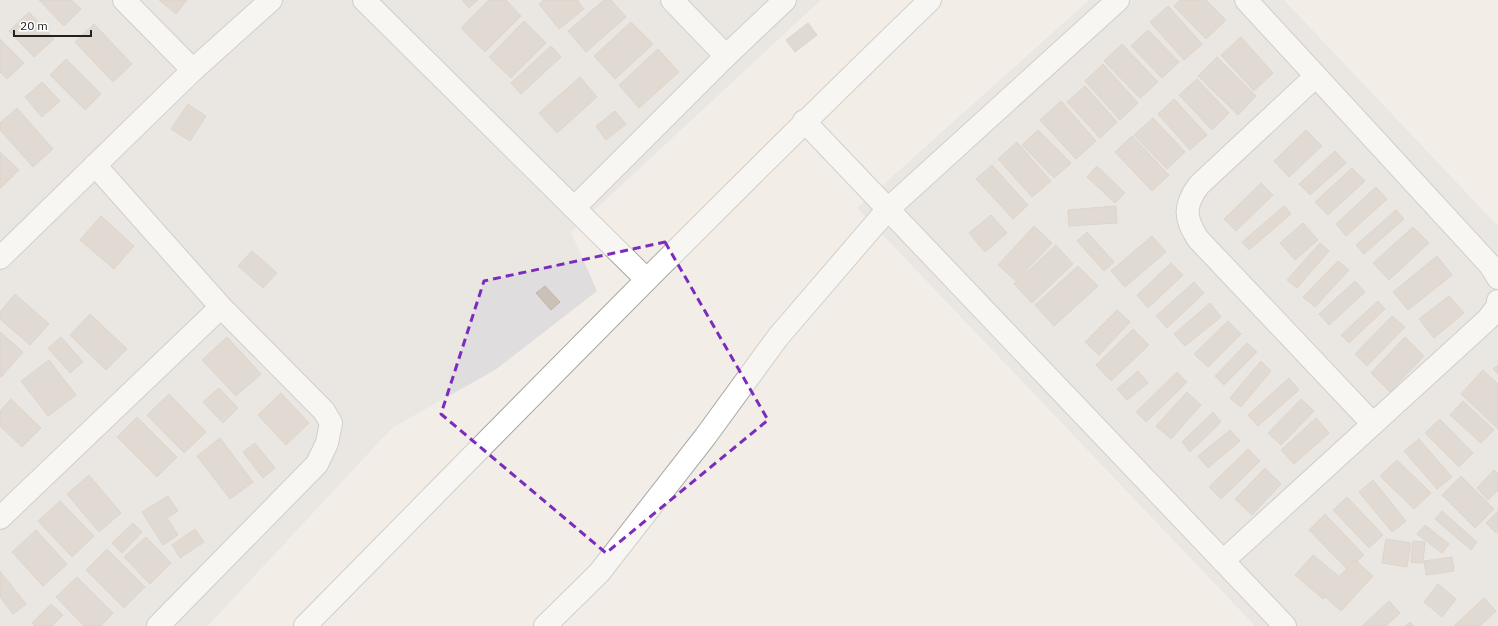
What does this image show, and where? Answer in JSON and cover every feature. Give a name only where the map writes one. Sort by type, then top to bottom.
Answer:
[{"type":"street","points":[[124,0],[193,70]]},
{"type":"street","points":[[0,258],[193,70],[271,0]]},
{"type":"street","points":[[364,0],[646,279]]},
{"type":"street","points":[[672,0],[726,56]]},
{"type":"street","points":[[574,208],[726,56],[785,0]]},
{"type":"street","points":[[305,626],[646,279],[804,122],[930,0]]},
{"type":"street","points":[[545,626],[599,573],[706,438],[778,337],[888,209],[1118,0]]},
{"type":"street","points":[[1246,0],[1490,265],[1498,278]]},
{"type":"street","points":[[1316,76],[1199,185],[1190,197],[1187,212],[1190,227],[1198,239],[1373,424]]},
{"type":"street","points":[[804,122],[1285,626]]},
{"type":"street","points":[[95,165],[221,307],[324,412],[331,423],[327,442],[317,464],[158,626]]},
{"type":"street","points":[[1223,561],[1488,319],[1498,302]]},
{"type":"street","points":[[0,518],[221,307]]},
{"type":"highlighted area","points":[[665,242],[768,420],[606,553],[441,414],[484,281]]},
{"type":"shaded area","points":[[0,0],[821,0],[571,232],[597,291],[495,370],[392,428],[208,626],[0,626]]},
{"type":"shaded area","points":[[1089,0],[1284,0],[1498,226],[1498,626],[1255,626],[857,208]]},
{"type":"building","points":[[39,0],[71,0],[81,9],[64,26]]},
{"type":"building","points":[[159,0],[187,0],[176,14]]},
{"type":"building","points":[[462,0],[478,0],[469,8]]},
{"type":"building","points":[[489,0],[506,0],[521,16],[485,52],[461,28]]},
{"type":"building","points":[[544,0],[579,0],[578,1],[584,9],[559,29],[539,4]]},
{"type":"building","points":[[604,0],[611,0],[626,17],[586,52],[568,31]]},
{"type":"building","points":[[1180,0],[1206,0],[1226,20],[1206,39],[1174,6]]},
{"type":"building","points":[[1168,6],[1202,44],[1184,60],[1150,22]]},
{"type":"building","points":[[29,12],[54,39],[34,57],[9,31]]},
{"type":"building","points":[[524,21],[546,43],[511,78],[489,57]]},
{"type":"building","points":[[631,22],[653,44],[615,79],[594,56]]},
{"type":"building","points":[[808,23],[817,35],[795,52],[786,40]]},
{"type":"building","points":[[94,24],[132,64],[113,82],[75,42]]},
{"type":"building","points":[[1148,30],[1179,62],[1162,78],[1131,46]]},
{"type":"building","points":[[1241,37],[1273,73],[1254,91],[1221,55]]},
{"type":"building","points":[[0,39],[24,63],[7,79],[0,72]]},
{"type":"building","points":[[1122,44],[1158,82],[1140,98],[1104,61]]},
{"type":"building","points":[[551,46],[561,57],[521,94],[511,83]]},
{"type":"building","points":[[658,49],[679,72],[639,108],[619,85]]},
{"type":"building","points":[[1217,57],[1256,96],[1238,115],[1198,76]]},
{"type":"building","points":[[66,59],[101,94],[85,110],[50,75]]},
{"type":"building","points":[[1103,64],[1138,103],[1120,120],[1085,81]]},
{"type":"building","points":[[580,77],[597,97],[557,133],[539,113]]},
{"type":"building","points":[[1197,79],[1229,113],[1212,130],[1179,95]]},
{"type":"building","points":[[42,82],[60,101],[42,117],[25,97]]},
{"type":"building","points":[[1085,86],[1117,122],[1100,138],[1067,102]]},
{"type":"building","points":[[1174,99],[1207,135],[1190,150],[1158,114]]},
{"type":"building","points":[[1061,101],[1096,141],[1076,159],[1040,120]]},
{"type":"building","points":[[188,104],[206,116],[190,141],[171,129]]},
{"type":"building","points":[[17,108],[53,149],[33,167],[0,130],[0,123]]},
{"type":"building","points":[[615,111],[626,124],[606,140],[596,126]]},
{"type":"building","points":[[1153,118],[1185,152],[1167,169],[1134,135]]},
{"type":"building","points":[[1038,130],[1071,163],[1054,178],[1022,145]]},
{"type":"building","points":[[1306,130],[1322,146],[1289,177],[1274,161]]},
{"type":"building","points":[[1132,136],[1169,175],[1152,191],[1115,152]]},
{"type":"building","points":[[1017,142],[1051,181],[1032,197],[998,159]]},
{"type":"building","points":[[1335,151],[1346,163],[1310,195],[1299,184]]},
{"type":"building","points":[[0,152],[19,170],[0,189]]},
{"type":"building","points":[[992,165],[1028,205],[1013,219],[976,179]]},
{"type":"building","points":[[1097,166],[1125,193],[1115,203],[1087,177]]},
{"type":"building","points":[[1352,168],[1365,181],[1328,215],[1315,202]]},
{"type":"building","points":[[1261,183],[1273,195],[1236,231],[1224,219]]},
{"type":"building","points":[[1376,187],[1387,199],[1346,236],[1336,224]]},
{"type":"building","points":[[1116,206],[1117,223],[1069,226],[1068,210]]},
{"type":"building","points":[[1284,206],[1291,214],[1249,250],[1242,242]]},
{"type":"building","points":[[1396,210],[1404,219],[1364,254],[1356,245]]},
{"type":"building","points":[[991,215],[1007,233],[985,252],[969,233]]},
{"type":"building","points":[[101,216],[134,246],[114,269],[80,240]]},
{"type":"building","points":[[1303,223],[1318,240],[1295,260],[1280,243]]},
{"type":"building","points":[[1034,226],[1052,243],[1016,281],[998,265]]},
{"type":"building","points":[[1413,227],[1429,243],[1389,280],[1373,263]]},
{"type":"building","points":[[1087,232],[1114,262],[1104,271],[1077,241]]},
{"type":"building","points":[[1152,236],[1166,252],[1125,287],[1111,271]]},
{"type":"building","points":[[1320,243],[1329,251],[1297,288],[1287,280]]},
{"type":"building","points":[[1056,245],[1073,264],[1032,303],[1014,284]]},
{"type":"building","points":[[252,251],[277,273],[263,288],[238,266]]},
{"type":"building","points":[[1437,256],[1452,275],[1408,310],[1393,292]]},
{"type":"building","points":[[1338,261],[1349,270],[1315,307],[1303,297]]},
{"type":"building","points":[[1171,263],[1183,275],[1148,308],[1137,295]]},
{"type":"building","points":[[1078,266],[1098,286],[1054,326],[1035,305]]},
{"type":"building","points":[[1355,281],[1365,292],[1329,325],[1319,314]]},
{"type":"building","points":[[1194,282],[1204,293],[1167,328],[1156,316]]},
{"type":"building","points":[[545,286],[560,302],[551,310],[536,293]]},
{"type":"building","points":[[15,294],[49,324],[30,345],[0,319],[0,312]]},
{"type":"building","points":[[1449,296],[1464,313],[1434,338],[1419,319]]},
{"type":"building","points":[[1378,301],[1385,309],[1349,343],[1341,335]]},
{"type":"building","points":[[1210,303],[1221,317],[1185,346],[1174,334]]},
{"type":"building","points":[[1117,310],[1130,322],[1099,355],[1085,342]]},
{"type":"building","points":[[90,314],[127,349],[106,370],[70,335]]},
{"type":"building","points":[[1392,316],[1405,327],[1367,366],[1355,354]]},
{"type":"building","points":[[1228,321],[1241,334],[1208,367],[1194,354]]},
{"type":"building","points":[[1133,329],[1149,345],[1111,381],[1096,365]]},
{"type":"building","points":[[0,332],[23,352],[1,377],[0,376]]},
{"type":"building","points":[[61,337],[83,362],[70,373],[48,348]]},
{"type":"building","points":[[227,337],[261,374],[236,396],[202,360]]},
{"type":"building","points":[[1405,337],[1424,356],[1390,392],[1371,373]]},
{"type":"building","points":[[1247,343],[1257,352],[1224,385],[1215,376]]},
{"type":"building","points":[[49,360],[76,395],[48,416],[21,381]]},
{"type":"building","points":[[1261,361],[1271,371],[1241,407],[1230,398]]},
{"type":"building","points":[[1498,365],[1498,374],[1493,369]]},
{"type":"building","points":[[1483,370],[1498,384],[1498,429],[1461,394]]},
{"type":"building","points":[[1138,371],[1148,383],[1127,400],[1117,389]]},
{"type":"building","points":[[1177,372],[1187,382],[1146,422],[1136,412]]},
{"type":"building","points":[[1289,378],[1299,390],[1258,426],[1248,415]]},
{"type":"building","points":[[219,388],[238,408],[223,423],[203,402]]},
{"type":"building","points":[[1187,392],[1201,405],[1171,439],[1156,426]]},
{"type":"building","points":[[281,393],[309,423],[286,445],[258,415]]},
{"type":"building","points":[[169,394],[206,432],[184,453],[147,415]]},
{"type":"building","points":[[11,399],[41,428],[22,447],[0,426],[0,411]]},
{"type":"building","points":[[1301,399],[1314,411],[1281,445],[1268,433]]},
{"type":"building","points":[[1463,401],[1494,430],[1481,443],[1450,415]]},
{"type":"building","points":[[1213,412],[1221,422],[1190,452],[1182,442]]},
{"type":"building","points":[[137,417],[177,457],[157,477],[117,437]]},
{"type":"building","points":[[1316,418],[1329,433],[1294,464],[1281,450]]},
{"type":"building","points":[[1440,419],[1473,453],[1459,467],[1425,433]]},
{"type":"building","points":[[1230,430],[1240,441],[1208,468],[1198,456]]},
{"type":"building","points":[[220,438],[253,482],[230,499],[197,456]]},
{"type":"building","points":[[1419,439],[1452,477],[1437,489],[1404,451]]},
{"type":"building","points":[[255,443],[275,468],[263,478],[243,452]]},
{"type":"building","points":[[1248,449],[1260,461],[1221,499],[1209,487]]},
{"type":"building","points":[[1397,460],[1431,493],[1414,509],[1380,476]]},
{"type":"building","points":[[1265,468],[1281,484],[1252,515],[1235,499]]},
{"type":"building","points":[[1494,470],[1498,473],[1498,490],[1488,500],[1477,488]]},
{"type":"building","points":[[89,475],[121,513],[99,532],[67,494]]},
{"type":"building","points":[[1461,476],[1494,509],[1475,528],[1442,495]]},
{"type":"building","points":[[1373,480],[1406,521],[1392,532],[1359,492]]},
{"type":"building","points":[[168,496],[178,511],[167,518],[178,535],[163,545],[142,512]]},
{"type":"building","points":[[1347,497],[1383,535],[1369,548],[1333,510]]},
{"type":"building","points":[[60,501],[94,536],[72,557],[38,521]]},
{"type":"building","points":[[1442,511],[1477,542],[1471,550],[1435,519]]},
{"type":"building","points":[[1498,511],[1498,531],[1496,533],[1486,523]]},
{"type":"building","points":[[1325,514],[1364,555],[1348,570],[1309,530]]},
{"type":"building","points":[[133,523],[142,532],[122,553],[112,543]]},
{"type":"building","points":[[1425,525],[1449,544],[1442,553],[1417,534]]},
{"type":"building","points":[[195,529],[204,542],[180,558],[172,545]]},
{"type":"building","points":[[36,530],[67,564],[43,586],[12,552]]},
{"type":"building","points":[[146,537],[171,563],[150,584],[124,557]]},
{"type":"building","points":[[1386,539],[1411,543],[1407,567],[1382,563]]},
{"type":"building","points":[[1413,541],[1425,542],[1423,563],[1411,562]]},
{"type":"building","points":[[107,549],[145,587],[124,608],[86,570]]},
{"type":"building","points":[[1313,555],[1341,578],[1323,599],[1295,575]]},
{"type":"building","points":[[1452,557],[1454,571],[1426,575],[1424,561]]},
{"type":"building","points":[[1355,560],[1373,576],[1341,611],[1322,594]]},
{"type":"building","points":[[0,571],[26,604],[13,614],[0,597]]},
{"type":"building","points":[[77,577],[113,613],[101,626],[84,626],[56,597]]},
{"type":"building","points":[[1438,584],[1456,599],[1442,617],[1424,602]]},
{"type":"building","points":[[1484,598],[1496,611],[1480,626],[1454,626]]},
{"type":"building","points":[[1389,601],[1400,613],[1386,626],[1362,626]]},
{"type":"building","points":[[51,604],[63,615],[52,626],[35,626],[32,623]]},
{"type":"building","points":[[1410,622],[1414,626],[1405,626]]}]
